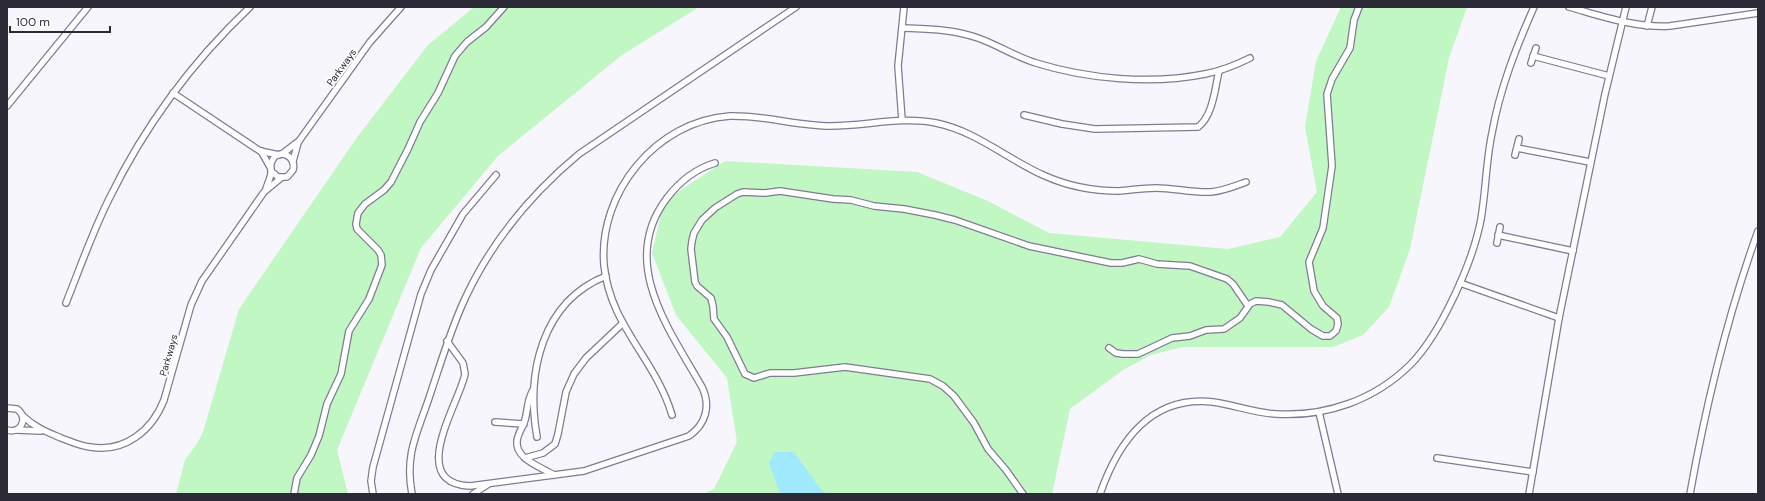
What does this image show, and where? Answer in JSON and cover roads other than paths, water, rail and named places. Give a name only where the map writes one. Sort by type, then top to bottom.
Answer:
[{"type":"street","points":[[7,106],[88,7]]},
{"type":"street","points":[[66,303],[108,199],[137,147],[173,93],[211,47],[250,7]]},
{"type":"street","name":"Parkways","points":[[293,161],[299,141],[370,42],[401,7]]},
{"type":"street","points":[[294,494],[297,478],[311,455],[318,436],[326,404],[341,374],[349,331],[369,299],[382,265],[381,255],[378,250],[357,229],[356,218],[358,213],[365,204],[384,190],[391,182],[420,122],[438,93],[455,56],[467,42],[486,27],[504,7]]},
{"type":"street","points":[[412,494],[409,473],[412,445],[447,341],[467,294],[485,260],[514,220],[553,177],[593,143],[796,7]]},
{"type":"street","points":[[902,120],[898,66],[904,7]]},
{"type":"street","points":[[1108,348],[1116,353],[1138,354],[1172,338],[1190,336],[1206,330],[1224,329],[1240,318],[1248,306],[1253,302],[1263,301],[1282,305],[1311,329],[1323,336],[1330,336],[1338,328],[1337,318],[1323,306],[1316,296],[1309,262],[1323,228],[1332,166],[1327,94],[1332,79],[1350,48],[1354,20],[1359,7]]},
{"type":"street","points":[[1100,494],[1114,461],[1132,433],[1148,419],[1172,406],[1201,401],[1275,414],[1319,412],[1358,401],[1381,388],[1402,372],[1420,354],[1432,337],[1460,283],[1470,258],[1479,230],[1492,132],[1502,88],[1515,50],[1534,7]]},
{"type":"street","points":[[1569,7],[1622,22],[1647,26],[1670,26],[1758,12]]},
{"type":"street","points":[[1529,494],[1558,318],[1573,252],[1590,162],[1626,7]]},
{"type":"street","points":[[1647,26],[1652,7]]},
{"type":"street","points":[[903,28],[934,29],[958,32],[982,40],[1035,62],[1060,69],[1097,75],[1139,79],[1195,76],[1219,71],[1250,58]]},
{"type":"street","points":[[1531,63],[1536,48]]},
{"type":"street","points":[[1533,56],[1609,76]]},
{"type":"street","points":[[1024,115],[1062,124],[1095,129],[1198,127],[1203,123],[1210,109],[1219,71]]},
{"type":"street","points":[[173,93],[260,151],[275,176],[281,178],[287,177],[292,173],[294,167],[290,156],[260,151]]},
{"type":"street","points":[[672,415],[658,378],[622,324],[610,296],[604,253],[606,230],[612,208],[621,188],[641,160],[658,144],[678,132],[710,120],[732,116],[826,126],[861,125],[902,120],[928,122],[954,127],[973,136],[1018,163],[1059,182],[1083,188],[1113,191],[1157,188],[1210,192],[1228,189],[1246,182]]},
{"type":"street","points":[[1515,155],[1519,140]]},
{"type":"street","name":"Parkways","points":[[280,154],[299,141]]},
{"type":"street","points":[[1517,148],[1590,162]]},
{"type":"street","points":[[271,169],[273,158],[280,154]]},
{"type":"street","points":[[447,341],[463,363],[466,374],[441,439],[439,458],[442,471],[449,480],[459,485],[470,486],[574,473],[595,468],[683,439],[695,432],[704,421],[707,407],[705,393],[657,307],[649,280],[647,250],[650,234],[656,217],[671,194],[694,172],[715,163]]},
{"type":"street","name":"Parkways","points":[[264,192],[271,169]]},
{"type":"street","points":[[373,494],[371,481],[373,467],[423,288],[434,264],[463,214],[496,175]]},
{"type":"street","name":"Parkways","points":[[7,408],[18,409],[23,416],[43,431],[79,445],[100,448],[111,447],[126,443],[140,435],[148,428],[160,410],[189,312],[202,281],[264,192],[281,178]]},
{"type":"street","points":[[1023,494],[1006,470],[988,450],[974,423],[954,396],[943,386],[930,379],[845,367],[794,373],[770,373],[754,378],[745,374],[727,337],[714,319],[713,302],[711,298],[697,286],[695,282],[691,249],[696,230],[702,220],[715,208],[737,194],[743,192],[786,192],[833,199],[851,200],[874,206],[904,209],[945,217],[1011,240],[1069,255],[1115,264],[1139,259],[1158,264],[1190,266],[1227,279],[1233,284],[1248,306]]},
{"type":"street","points":[[1496,243],[1500,227]]},
{"type":"street","points":[[1690,494],[1721,348],[1740,282],[1758,231]]},
{"type":"street","points":[[1498,235],[1573,252]]},
{"type":"street","points":[[537,437],[534,415],[535,373],[545,338],[559,313],[576,292],[590,282],[606,276]]},
{"type":"street","points":[[1460,283],[1558,318]]},
{"type":"street","points":[[525,458],[543,453],[555,444],[566,392],[574,374],[586,358],[622,324]]},
{"type":"street","points":[[534,390],[528,402],[524,424],[518,437],[517,445],[525,458],[554,475]]},
{"type":"street","points":[[1319,412],[1338,494]]},
{"type":"street","points":[[17,430],[22,426],[23,416]]},
{"type":"street","points":[[494,422],[524,424]]},
{"type":"street","name":"Parkways","points":[[7,431],[43,431]]},
{"type":"street","points":[[1437,458],[1533,472]]},
{"type":"street","points":[[473,494],[489,484]]},
{"type":"water","points":[[775,452],[794,452],[822,491],[828,494],[780,494],[769,463]]}]
